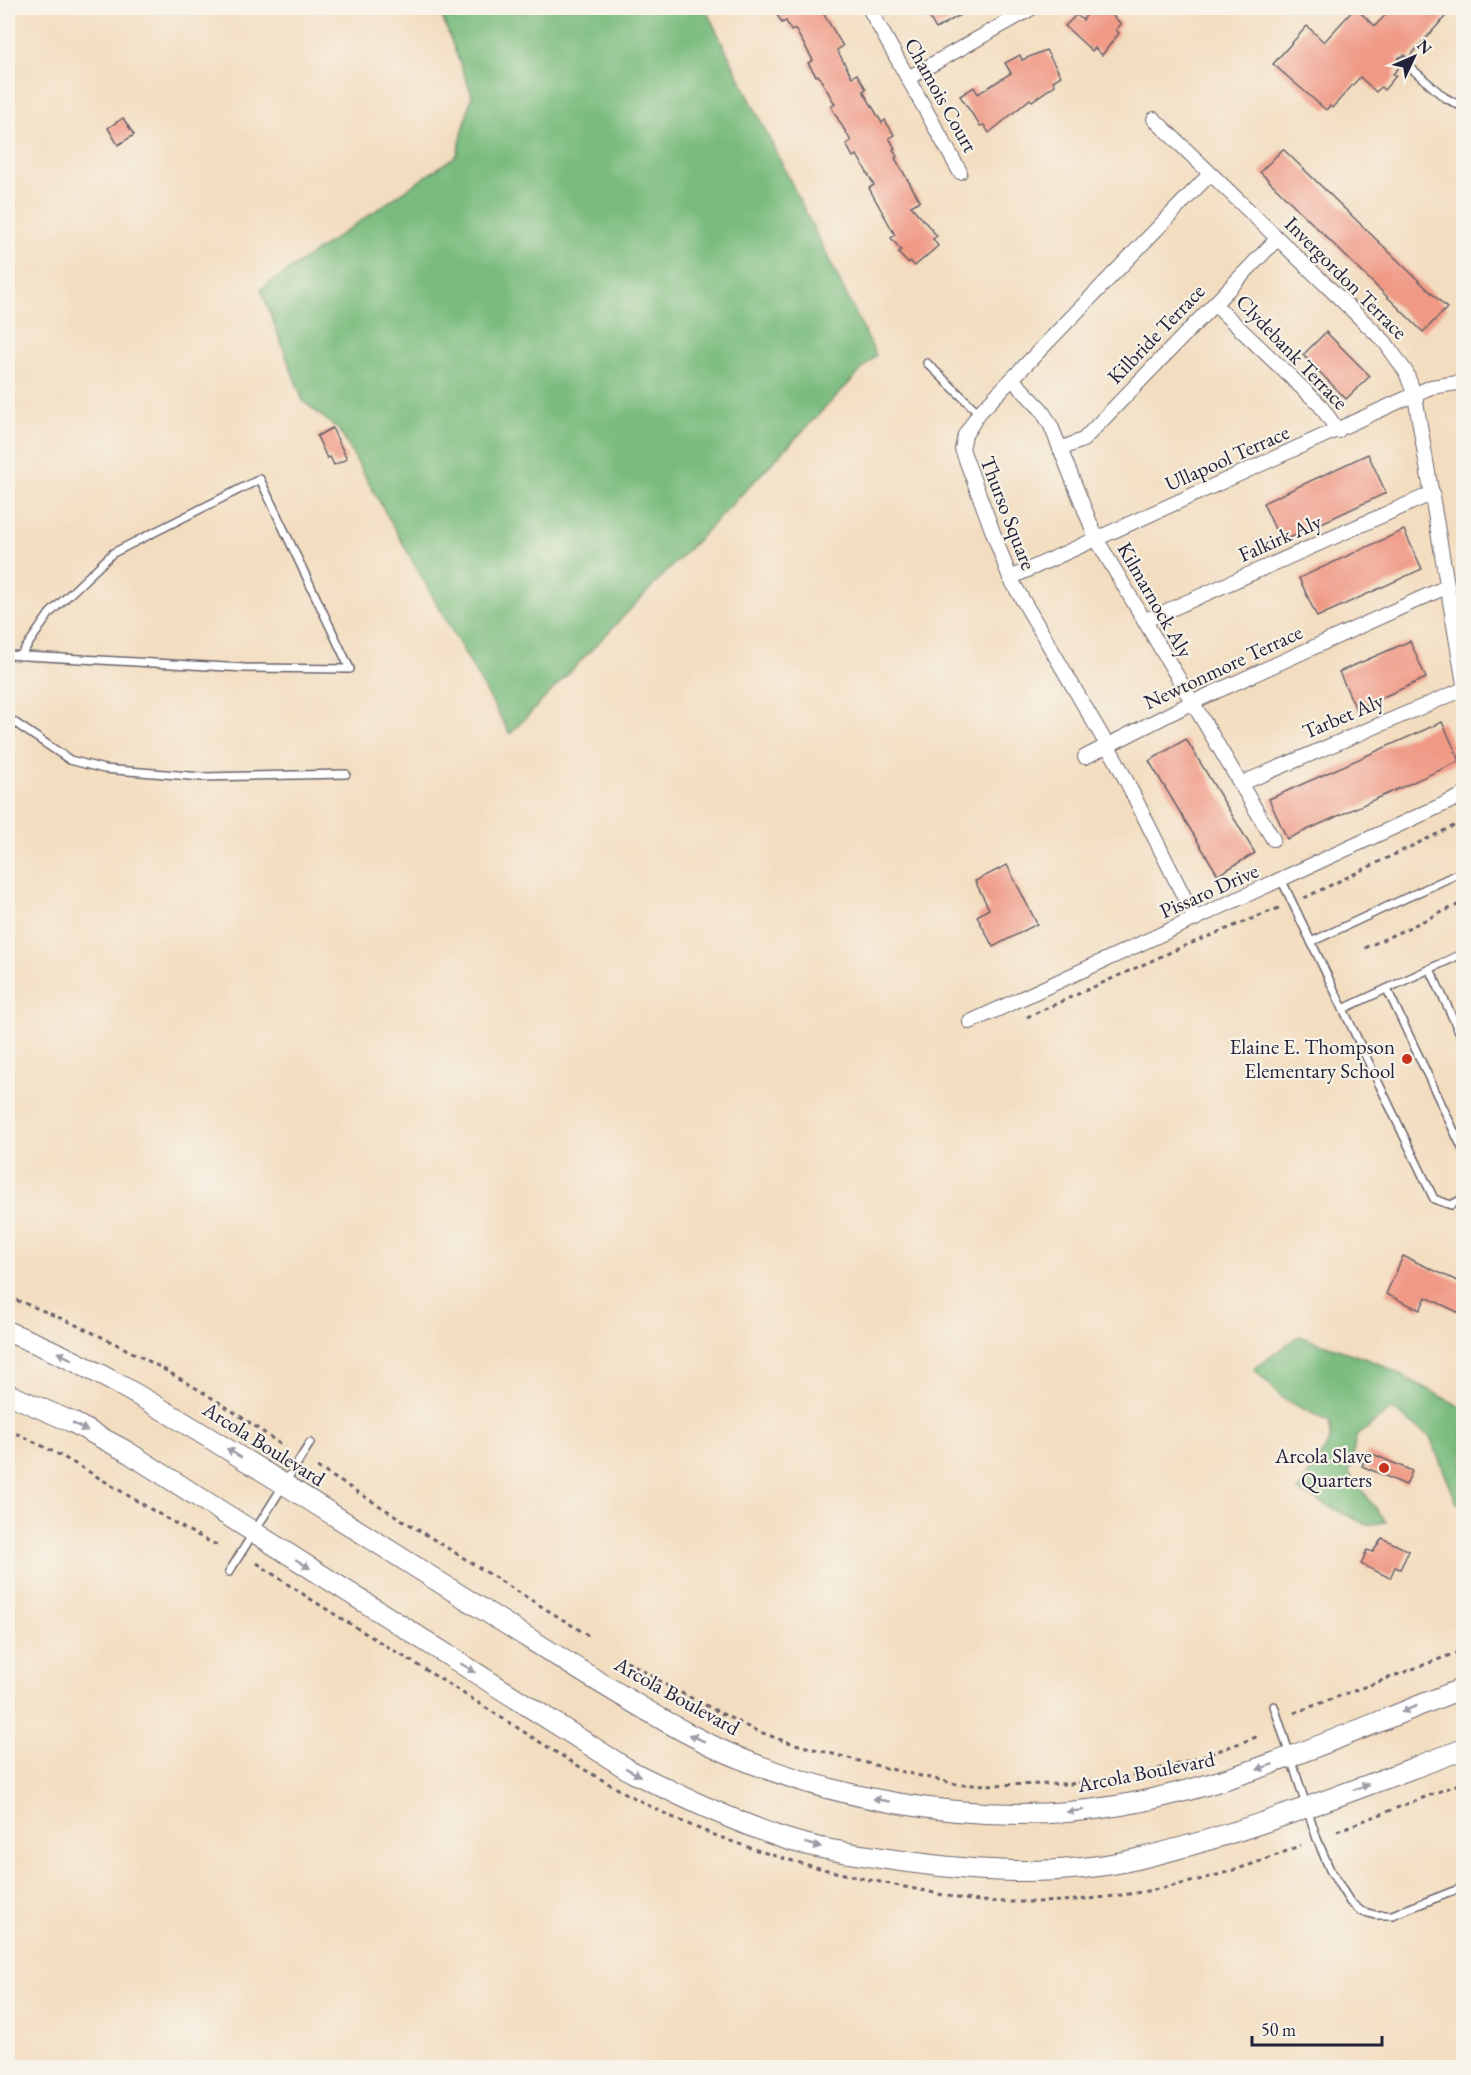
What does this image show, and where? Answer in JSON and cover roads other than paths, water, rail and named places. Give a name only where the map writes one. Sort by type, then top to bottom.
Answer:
[{"type":"main road","name":"Arcola Boulevard","points":[[8,1332],[50,1348],[142,1396],[590,1676],[685,1732],[756,1764],[825,1786],[946,1811],[990,1814],[1056,1813],[1120,1805],[1235,1778],[1464,1688]]},
{"type":"main road","points":[[8,1394],[72,1422],[126,1451],[632,1772],[699,1804],[771,1834],[839,1852],[980,1871],[1050,1872],[1135,1860],[1214,1838],[1306,1807],[1464,1749]]},
{"type":"street","name":"Chamois Court","points":[[868,8],[960,172]]},
{"type":"street","points":[[908,78],[1032,8]]},
{"type":"street","name":"Invergordon Terrace","points":[[1154,119],[1384,342],[1406,372],[1415,396],[1464,684]]},
{"type":"street","name":"Thurso Square","points":[[1195,919],[1108,745],[1010,578],[962,448],[965,435],[979,413],[1210,174]]},
{"type":"street","name":"Kilbride Terrace","points":[[1060,449],[1083,440],[1277,239]]},
{"type":"street","name":"Clydebank Terrace","points":[[1215,304],[1320,405],[1338,431]]},
{"type":"street","name":"Kilmarnock Aly","points":[[1012,379],[1041,409],[1097,540],[1273,839]]},
{"type":"street","name":"Ullapool Terrace","points":[[1010,578],[1431,387],[1464,382]]},
{"type":"street","name":"Falkirk Aly","points":[[1144,621],[1433,493]]},
{"type":"street","name":"Newtonmore Terrace","points":[[1085,757],[1191,703],[1446,587]]},
{"type":"street","name":"Tarbet Aly","points":[[1240,784],[1464,689]]},
{"type":"street","name":"Pissaro Drive","points":[[970,1022],[1282,881],[1464,795]]},
{"type":"lane","points":[[1403,62],[1444,98],[1464,108]]},
{"type":"lane","points":[[927,363],[979,413]]},
{"type":"lane","points":[[8,656],[245,668],[350,669],[260,479],[113,553],[50,613],[20,656]]},
{"type":"lane","points":[[8,718],[70,760],[104,769],[202,777],[346,774]]},
{"type":"lane","points":[[1311,942],[1464,871]]},
{"type":"lane","points":[[1282,881],[1434,1199],[1451,1205],[1464,1198]]},
{"type":"lane","points":[[1343,1009],[1464,953]]},
{"type":"lane","points":[[1430,969],[1464,1042]]},
{"type":"lane","points":[[1387,989],[1464,1152]]},
{"type":"lane","points":[[229,1572],[310,1443]]},
{"type":"lane","points":[[1275,1706],[1306,1807],[1341,1891],[1361,1911],[1375,1915],[1392,1915],[1464,1887]]},
{"type":"place","name":"Elaine E. Thompson Elementary School","points":[[1407,1059]]},
{"type":"place","name":"Arcola Slave Quarters","points":[[1384,1468]]}]
